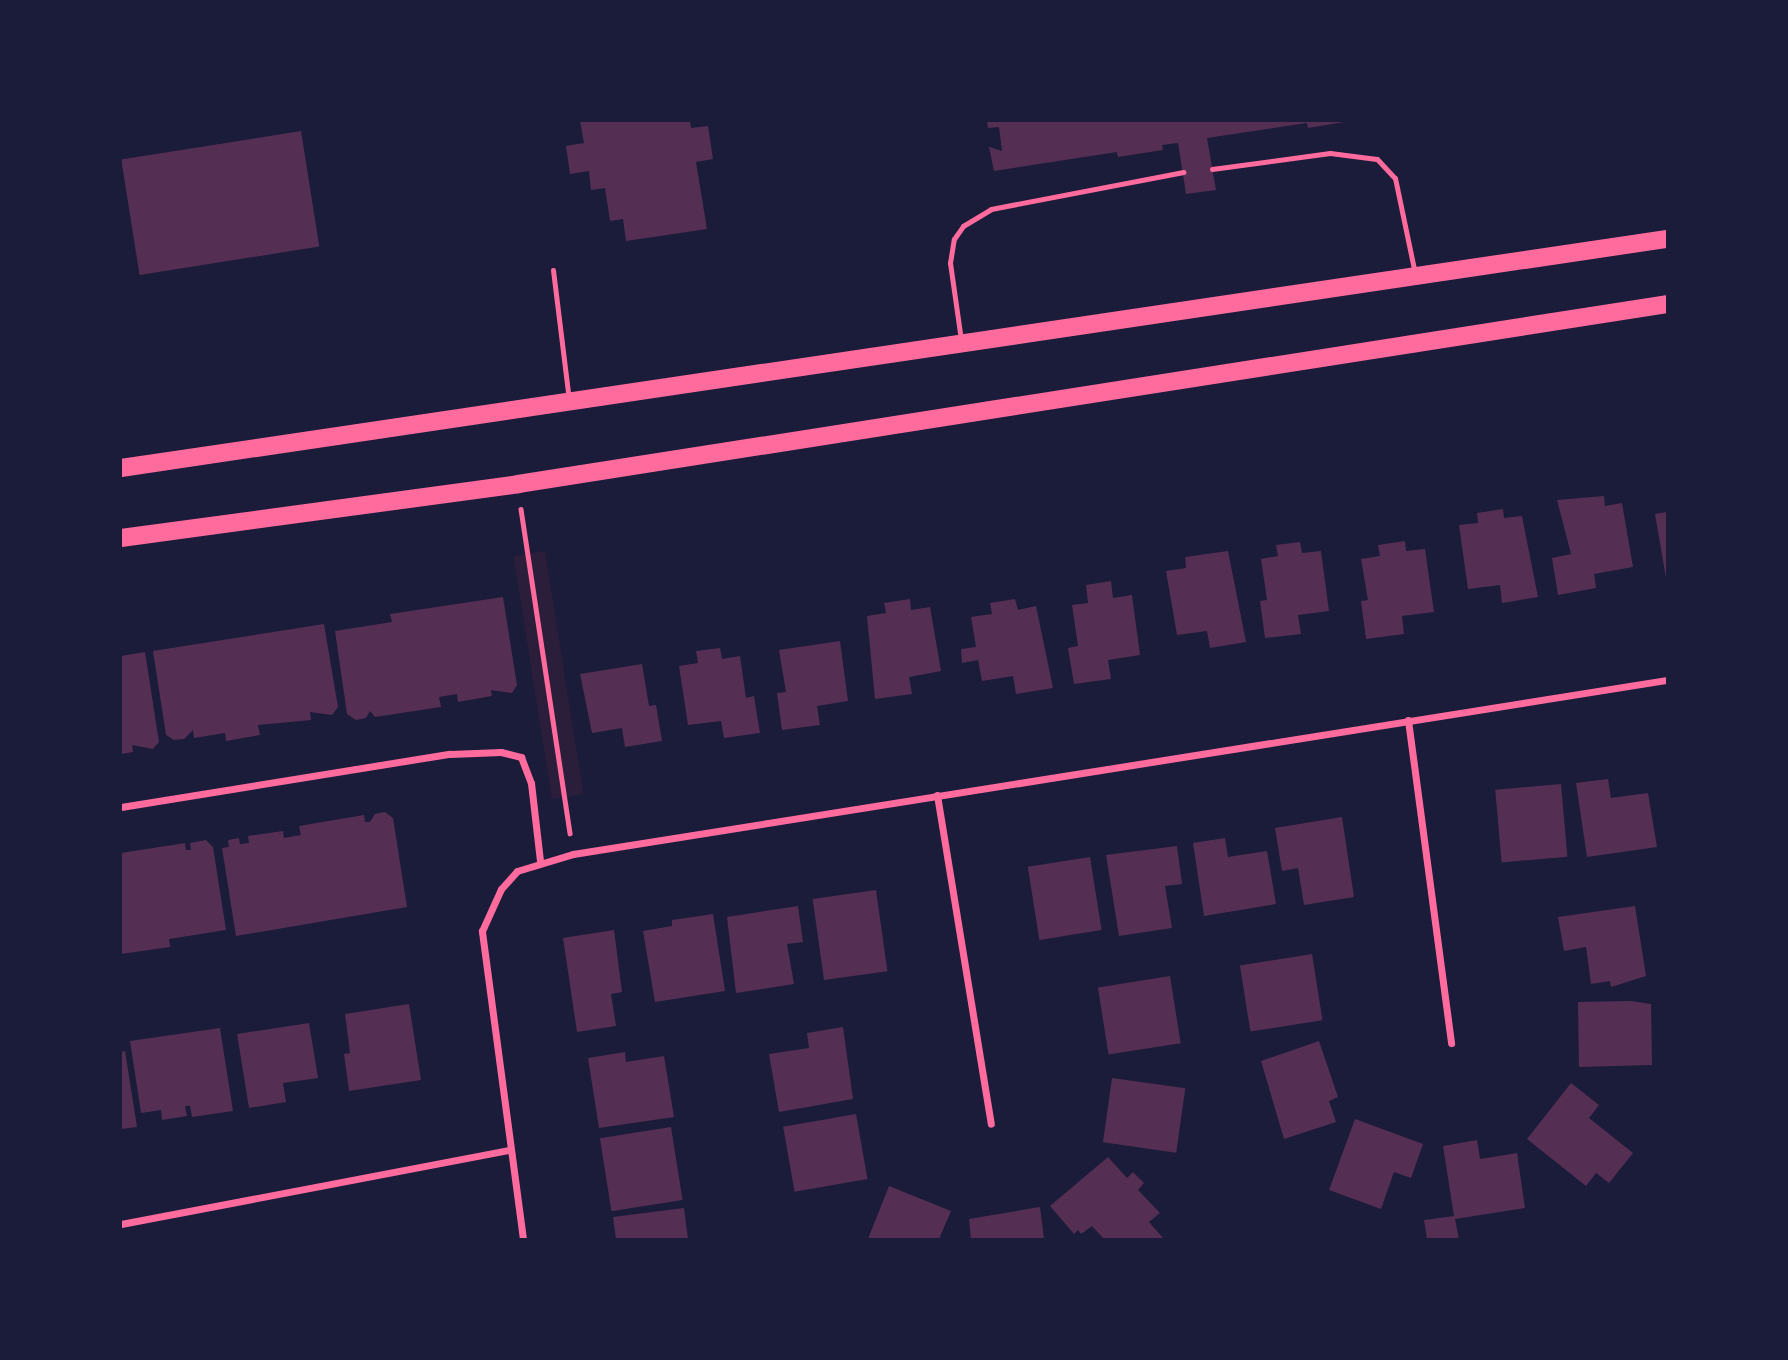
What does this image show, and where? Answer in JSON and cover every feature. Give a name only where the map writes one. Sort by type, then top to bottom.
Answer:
[{"type":"main road","points":[[121,468],[1667,239]]},
{"type":"main road","points":[[121,538],[518,484],[1667,304]]},
{"type":"street","points":[[523,1239],[508,1150],[482,931],[501,888],[517,871],[540,861],[573,854],[1667,680]]},
{"type":"street","points":[[1408,720],[1451,1043]]},
{"type":"street","points":[[121,807],[450,754],[501,752],[521,757],[531,783],[540,861]]},
{"type":"street","points":[[937,795],[991,1124]]},
{"type":"street","points":[[121,1224],[508,1150]]},
{"type":"lane","points":[[1212,169],[1330,153],[1377,159],[1395,178],[1416,277]]},
{"type":"lane","points":[[962,344],[950,262],[954,239],[964,226],[991,209],[1183,172]]},
{"type":"lane","points":[[553,270],[569,403]]},
{"type":"path","points":[[518,484],[573,854]]},
{"type":"shaded area","points":[[545,551],[583,794],[552,799],[513,556]]},
{"type":"building","points":[[580,121],[690,121],[691,128],[708,126],[713,159],[696,162],[707,229],[626,241],[623,219],[610,221],[605,188],[591,190],[589,171],[570,174],[566,146],[584,143]]},
{"type":"building","points":[[987,121],[1344,122],[1308,128],[1307,123],[1207,138],[1216,190],[1186,194],[1178,143],[1162,145],[1163,150],[1118,157],[1117,152],[994,171],[989,147],[1002,151],[999,127],[988,128]]},
{"type":"building","points":[[301,131],[319,247],[140,275],[121,159]]},
{"type":"building","points":[[1604,496],[1605,506],[1622,503],[1633,567],[1594,574],[1596,588],[1558,595],[1552,558],[1571,554],[1557,500]]},
{"type":"building","points":[[1503,509],[1504,518],[1522,516],[1538,597],[1502,603],[1500,585],[1468,589],[1459,525],[1478,523],[1477,513]]},
{"type":"building","points":[[1667,512],[1667,578],[1666,578],[1655,514]]},
{"type":"building","points":[[1405,541],[1406,551],[1425,549],[1434,612],[1402,616],[1404,634],[1366,639],[1361,601],[1368,600],[1361,559],[1380,556],[1378,545]]},
{"type":"building","points":[[1300,542],[1302,553],[1321,551],[1329,611],[1298,615],[1301,634],[1265,638],[1260,601],[1267,600],[1261,559],[1278,556],[1276,545]]},
{"type":"building","points":[[1228,551],[1246,642],[1210,648],[1207,631],[1177,635],[1166,571],[1186,568],[1185,557]]},
{"type":"building","points":[[1111,581],[1113,598],[1132,595],[1140,655],[1108,660],[1111,679],[1074,684],[1068,648],[1078,646],[1072,605],[1088,603],[1086,585]]},
{"type":"building","points":[[503,597],[517,685],[512,693],[491,690],[492,696],[458,702],[457,694],[439,697],[441,707],[375,717],[370,711],[366,718],[356,720],[347,714],[335,631],[392,622],[390,614]]},
{"type":"building","points":[[910,599],[911,610],[930,607],[941,671],[909,677],[912,694],[875,699],[867,616],[886,613],[884,603]]},
{"type":"building","points":[[1015,599],[1018,610],[1036,606],[1053,688],[1016,694],[1013,676],[982,681],[978,660],[962,663],[961,649],[976,647],[971,617],[992,614],[990,603]]},
{"type":"building","points":[[324,624],[338,707],[332,715],[310,712],[311,720],[258,725],[260,735],[226,741],[225,733],[194,738],[193,730],[184,739],[174,740],[166,735],[153,651]]},
{"type":"building","points":[[840,641],[848,701],[817,706],[820,725],[782,730],[777,693],[786,692],[779,650]]},
{"type":"building","points":[[720,648],[722,659],[740,656],[746,698],[754,696],[760,733],[724,738],[721,721],[688,725],[679,666],[698,663],[696,651]]},
{"type":"building","points":[[145,652],[159,742],[153,749],[132,745],[133,752],[121,754],[121,656]]},
{"type":"building","points":[[642,664],[649,706],[656,705],[662,741],[625,747],[622,728],[592,733],[580,674]]},
{"type":"building","points":[[1608,779],[1611,798],[1648,793],[1657,847],[1587,857],[1576,783]]},
{"type":"building","points":[[1561,784],[1567,857],[1502,862],[1495,790]]},
{"type":"building","points":[[385,812],[393,818],[407,907],[236,936],[222,848],[229,847],[228,840],[239,838],[240,844],[249,843],[248,836],[283,831],[284,838],[301,835],[299,826],[364,815],[365,822],[370,822],[375,814]]},
{"type":"building","points":[[1342,817],[1354,897],[1304,905],[1298,868],[1282,871],[1275,828]]},
{"type":"building","points":[[1225,838],[1228,857],[1267,851],[1276,904],[1204,916],[1193,843]]},
{"type":"building","points":[[206,840],[213,847],[226,930],[169,939],[170,947],[121,954],[121,853],[185,843],[186,850],[191,850],[190,843]]},
{"type":"building","points":[[1177,846],[1182,884],[1165,886],[1172,928],[1119,936],[1106,855]]},
{"type":"building","points":[[1090,857],[1102,930],[1039,940],[1028,867]]},
{"type":"building","points":[[876,890],[887,971],[824,980],[813,899]]},
{"type":"building","points":[[798,906],[803,942],[787,944],[794,984],[736,993],[727,917]]},
{"type":"building","points":[[1635,906],[1646,976],[1611,987],[1610,981],[1591,984],[1586,947],[1564,951],[1558,917]]},
{"type":"building","points":[[713,914],[725,991],[655,1002],[643,931],[672,926],[672,920]]},
{"type":"building","points":[[614,930],[622,992],[611,994],[616,1026],[577,1032],[563,938]]},
{"type":"building","points":[[1312,954],[1322,1020],[1250,1032],[1240,965]]},
{"type":"building","points":[[1170,976],[1181,1043],[1109,1055],[1098,987]]},
{"type":"building","points":[[1631,1001],[1651,1004],[1652,1065],[1579,1067],[1578,1002]]},
{"type":"building","points":[[409,1004],[421,1080],[349,1091],[344,1054],[350,1053],[345,1014]]},
{"type":"building","points":[[309,1023],[318,1078],[283,1083],[286,1102],[249,1108],[237,1034]]},
{"type":"building","points":[[843,1027],[853,1099],[779,1112],[769,1054],[809,1048],[807,1033]]},
{"type":"building","points":[[220,1028],[233,1111],[192,1117],[190,1106],[185,1106],[187,1116],[162,1120],[161,1110],[141,1113],[130,1041]]},
{"type":"building","points":[[1319,1041],[1338,1097],[1329,1101],[1336,1122],[1284,1139],[1261,1061]]},
{"type":"building","points":[[125,1051],[137,1127],[121,1129],[121,1052]]},
{"type":"building","points":[[625,1052],[626,1062],[664,1056],[674,1117],[599,1128],[588,1058]]},
{"type":"building","points":[[1112,1078],[1185,1088],[1176,1153],[1103,1142]]},
{"type":"building","points":[[1571,1083],[1599,1105],[1589,1118],[1633,1153],[1609,1183],[1596,1173],[1586,1186],[1527,1139]]},
{"type":"building","points":[[856,1114],[867,1179],[795,1192],[783,1127]]},
{"type":"building","points":[[1355,1119],[1423,1144],[1411,1178],[1394,1172],[1381,1209],[1329,1190]]},
{"type":"building","points":[[671,1127],[683,1200],[611,1211],[600,1138]]},
{"type":"building","points":[[1477,1140],[1480,1159],[1517,1153],[1525,1208],[1455,1219],[1459,1239],[1427,1239],[1424,1220],[1454,1216],[1443,1146]]},
{"type":"building","points":[[1108,1157],[1127,1178],[1133,1172],[1144,1183],[1138,1190],[1160,1213],[1149,1222],[1164,1239],[1104,1239],[1092,1226],[1081,1234],[1078,1230],[1074,1234],[1050,1206]]},
{"type":"building","points":[[889,1186],[951,1211],[939,1239],[868,1239]]},
{"type":"building","points":[[1040,1207],[1044,1239],[971,1239],[969,1219]]},
{"type":"building","points":[[684,1208],[688,1239],[616,1239],[613,1217]]}]
